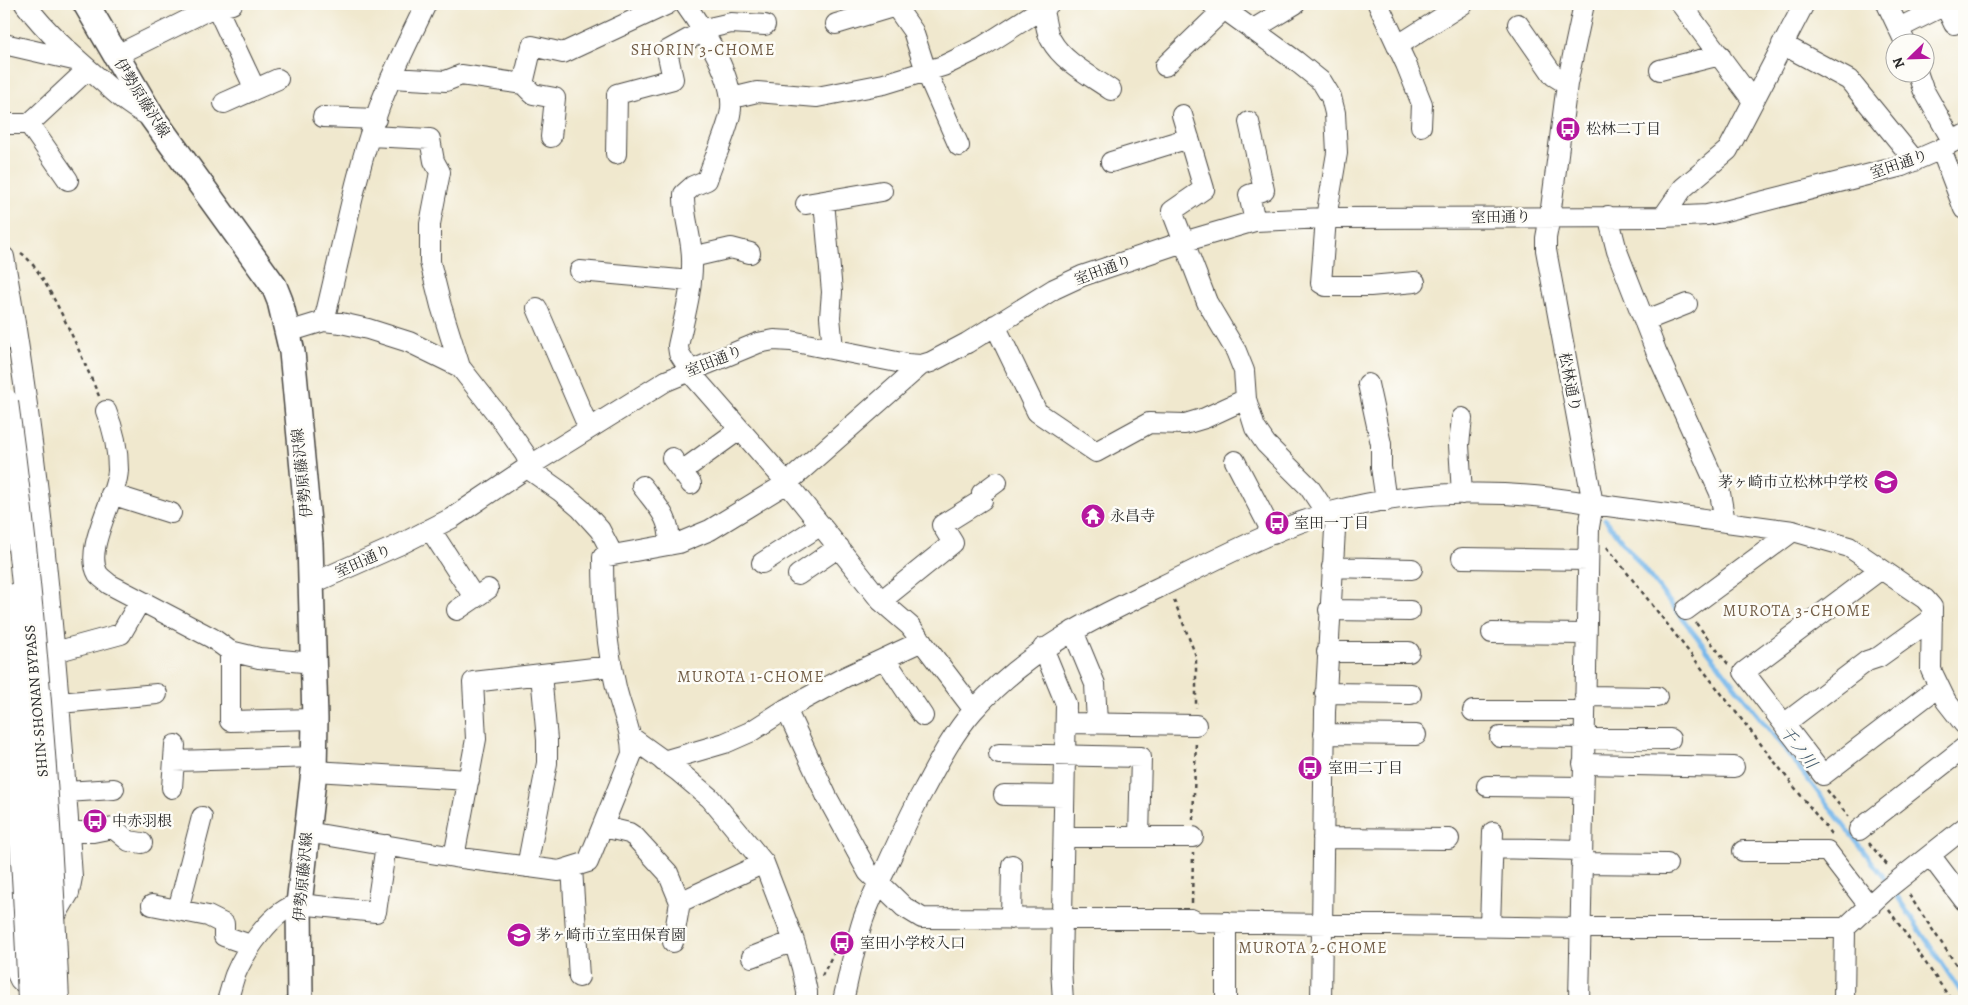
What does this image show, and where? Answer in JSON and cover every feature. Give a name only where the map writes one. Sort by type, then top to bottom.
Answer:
[{"type":"highway","name":"SHIN-SHONAN BYPASS","points":[[4,402],[18,509],[35,674],[55,1001]]},
{"type":"highway","name":"SHIN-SHONAN BYPASS","points":[[4,596],[22,805],[32,1001]]},
{"type":"main road","name":"伊勢原藤沢線","points":[[86,4],[152,117],[265,272],[277,294],[288,332],[292,352],[310,544],[314,663],[315,764],[299,904],[300,1001]]},
{"type":"street","points":[[25,4],[39,22],[83,65],[136,111],[152,117]]},
{"type":"street","points":[[324,321],[373,128],[391,78],[426,4]]},
{"type":"street","points":[[523,84],[532,46],[563,53],[668,4]]},
{"type":"street","points":[[685,4],[704,30],[725,77],[732,98],[730,114],[706,180],[693,186],[684,194],[684,209],[692,257],[691,281],[678,346],[679,353],[690,370],[739,430],[787,483],[881,602],[910,626],[974,710]]},
{"type":"street","points":[[1252,30],[1295,4]]},
{"type":"street","points":[[1378,4],[1422,104],[1421,126]]},
{"type":"street","points":[[1397,46],[1463,4]]},
{"type":"street","name":"松林通り","points":[[1579,1001],[1586,634],[1591,514],[1546,250],[1546,238],[1567,84],[1584,4]]},
{"type":"street","points":[[1681,4],[1753,101]]},
{"type":"street","points":[[1663,217],[1683,188],[1728,150],[1804,4]]},
{"type":"street","points":[[1886,4],[1900,32]]},
{"type":"street","points":[[836,24],[895,5],[913,31],[926,71],[959,146]]},
{"type":"street","points":[[732,98],[756,92],[817,97],[884,84],[943,66],[982,47],[1043,5],[1049,38],[1055,47],[1063,56],[1111,90]]},
{"type":"street","points":[[1906,32],[1945,5],[1954,24]]},
{"type":"street","points":[[115,56],[187,11],[224,6],[255,89]]},
{"type":"street","points":[[1166,66],[1218,6],[1322,82],[1330,97],[1337,123],[1337,154],[1326,218],[1321,283],[1326,286],[1370,286],[1415,282]]},
{"type":"street","points":[[616,154],[617,94],[672,79],[667,51],[704,30],[731,23],[766,26]]},
{"type":"street","points":[[1518,24],[1554,76],[1567,84]]},
{"type":"street","points":[[4,44],[83,65]]},
{"type":"street","points":[[1782,44],[1849,80],[1915,161]]},
{"type":"street","points":[[1660,70],[1720,55]]},
{"type":"street","points":[[4,124],[29,124],[83,65]]},
{"type":"street","points":[[391,78],[446,80],[461,75],[523,84],[533,94],[555,98],[551,137]]},
{"type":"street","points":[[224,103],[278,78]]},
{"type":"street","points":[[1921,82],[1953,142],[1964,209]]},
{"type":"street","points":[[1182,115],[1204,189],[1172,211],[1183,242],[1207,302],[1236,351],[1244,371],[1246,399],[1255,428],[1266,444],[1331,512],[1332,567],[1324,734],[1321,1001]]},
{"type":"street","points":[[323,117],[430,139],[434,161],[440,172],[430,224],[430,262],[441,306],[460,367],[500,418],[531,465],[533,472],[581,509],[600,530],[613,555]]},
{"type":"street","points":[[1249,122],[1264,190],[1249,195],[1255,221]]},
{"type":"street","points":[[29,124],[68,180]]},
{"type":"street","points":[[1111,162],[1189,138]]},
{"type":"street","name":"室田通り","points":[[311,584],[401,544],[452,518],[531,465],[666,381],[758,344],[774,340],[791,341],[907,364],[921,365],[931,362],[967,343],[1054,289],[1082,276],[1183,242],[1255,221],[1326,218],[1663,217],[1708,215],[1902,166],[1953,142]]},
{"type":"street","points":[[833,349],[830,317],[832,292],[822,275],[815,203],[882,191]]},
{"type":"street","points":[[1608,216],[1617,251],[1656,351],[1720,493],[1725,522]]},
{"type":"street","points":[[692,257],[731,248],[750,253]]},
{"type":"street","points":[[12,255],[16,327],[37,479],[56,652],[72,877],[69,893],[56,915],[48,937],[49,1001]]},
{"type":"street","points":[[580,272],[691,281]]},
{"type":"street","points":[[1644,321],[1687,304]]},
{"type":"street","points":[[537,308],[589,429]]},
{"type":"street","points":[[288,332],[324,321],[368,329],[409,342],[460,367]]},
{"type":"street","points":[[996,325],[1037,412],[1096,452],[1149,424],[1185,424],[1205,418],[1246,399]]},
{"type":"street","points":[[307,832],[454,857],[559,871],[588,862],[604,827],[632,754],[632,738],[617,690],[606,631],[603,557],[669,545],[710,530],[787,483],[921,365]]},
{"type":"street","points":[[1368,384],[1381,444],[1381,467],[1386,501]]},
{"type":"street","points":[[106,411],[115,434],[118,472],[97,539],[94,564],[99,575],[110,584],[212,638],[230,651],[259,658],[314,663]]},
{"type":"street","points":[[1462,418],[1459,445],[1462,494]]},
{"type":"street","points":[[682,471],[739,430]]},
{"type":"street","points":[[1235,461],[1273,534]]},
{"type":"street","points":[[881,602],[952,543],[942,525],[982,500],[982,493],[996,482]]},
{"type":"street","points":[[642,486],[668,521],[669,545]]},
{"type":"street","points":[[112,494],[171,513]]},
{"type":"street","points":[[843,1001],[862,922],[879,882],[908,819],[940,759],[974,710],[1011,674],[1043,648],[1073,631],[1167,583],[1273,534],[1331,512],[1386,501],[1462,494],[1516,494],[1556,498],[1591,514],[1725,522],[1793,531],[1850,547],[1924,599],[1932,607],[1931,670],[1946,701],[1964,724]]},
{"type":"street","points":[[762,563],[821,525]]},
{"type":"street","points":[[430,529],[481,593],[457,610]]},
{"type":"street","points":[[1686,610],[1793,531]]},
{"type":"street","points":[[798,575],[839,547]]},
{"type":"street","points":[[1462,558],[1588,560]]},
{"type":"street","points":[[1332,567],[1412,569]]},
{"type":"street","points":[[1881,569],[1744,672],[1823,775],[1938,687]]},
{"type":"street","points":[[56,652],[121,634],[140,601]]},
{"type":"street","points":[[1329,610],[1410,611]]},
{"type":"street","points":[[1784,724],[1867,661],[1879,657],[1932,619]]},
{"type":"street","points":[[1073,631],[1095,684],[1097,723]]},
{"type":"street","points":[[1492,633],[1586,634]]},
{"type":"street","points":[[663,761],[725,743],[750,732],[786,709],[845,677],[922,641]]},
{"type":"street","points":[[1043,648],[1066,704],[1062,919],[1063,1001]]},
{"type":"street","points":[[230,651],[230,721],[315,719]]},
{"type":"street","points":[[1327,652],[1409,652]]},
{"type":"street","points":[[885,659],[923,716]]},
{"type":"street","points":[[454,857],[476,739],[473,682],[612,666]]},
{"type":"street","points":[[527,867],[547,763],[547,740],[541,674]]},
{"type":"street","points":[[1325,693],[1411,694]]},
{"type":"street","points":[[60,703],[157,694]]},
{"type":"street","points":[[1473,711],[1585,704],[1656,697]]},
{"type":"street","points":[[786,709],[845,832],[868,872],[904,907],[922,918],[1191,919],[1197,922],[1579,928],[1845,928],[1883,894],[1964,828]]},
{"type":"street","points":[[1066,723],[1196,725]]},
{"type":"street","points":[[1324,734],[1416,735]]},
{"type":"street","points":[[1500,737],[1670,739]]},
{"type":"street","points":[[632,738],[678,771],[710,798],[764,863],[794,941],[802,968],[807,1001]]},
{"type":"street","points":[[1859,830],[1964,748]]},
{"type":"street","points":[[172,788],[174,753],[315,764],[469,780]]},
{"type":"street","points":[[999,754],[1141,757],[1139,837]]},
{"type":"street","points":[[1583,764],[1734,767]]},
{"type":"street","points":[[1487,786],[1583,787]]},
{"type":"street","points":[[66,792],[114,790]]},
{"type":"street","points":[[1004,795],[1064,796]]},
{"type":"street","points":[[178,910],[194,824]]},
{"type":"street","points":[[604,827],[629,833],[635,837],[668,873],[680,902],[674,942]]},
{"type":"street","points":[[69,832],[92,832],[114,828],[129,841],[142,844]]},
{"type":"street","points":[[1064,837],[1193,837]]},
{"type":"street","points":[[1322,838],[1449,839]]},
{"type":"street","points":[[1490,926],[1492,840],[1581,856],[1667,864]]},
{"type":"street","points":[[227,1001],[235,975],[250,945],[290,906],[299,904],[376,912],[386,845]]},
{"type":"street","points":[[1743,850],[1827,851],[1883,894]]},
{"type":"street","points":[[1930,855],[1964,900]]},
{"type":"street","points":[[4,859],[10,951],[14,967],[20,980],[40,994],[44,1001]]},
{"type":"street","points":[[680,902],[764,863]]},
{"type":"street","points":[[1011,919],[1012,865]]},
{"type":"street","points":[[572,868],[579,977]]},
{"type":"street","points":[[152,905],[208,916],[224,924],[224,936],[250,945]]},
{"type":"street","points":[[1226,922],[1226,1001]]},
{"type":"street","points":[[1844,1001],[1845,928]]},
{"type":"street","points":[[752,957],[794,941]]},
{"type":"path","points":[[12,255],[28,257],[46,286],[106,411]]},
{"type":"path","points":[[1591,514],[1830,834]]},
{"type":"path","points":[[1167,583],[1196,656],[1191,919]]},
{"type":"path","points":[[1883,894],[1952,1001]]},
{"type":"path","points":[[807,1001],[814,992],[837,946]]},
{"type":"waterway","name":"千ノ川","points":[[1605,519],[1887,881]]},
{"type":"waterway","name":"千ノ川","points":[[1893,890],[1964,997]]},
{"type":"place","name":"松林二丁目","points":[[1568,129]]},
{"type":"place","name":"茅ヶ崎市立松林中学校","points":[[1886,482]]},
{"type":"place","name":"永昌寺","points":[[1093,516]]},
{"type":"place","name":"室田一丁目","points":[[1277,523]]},
{"type":"place","name":"室田二丁目","points":[[1310,768]]},
{"type":"place","name":"中赤羽根","points":[[95,821]]},
{"type":"place","name":"茅ヶ崎市立室田保育園","points":[[519,935]]},
{"type":"place","name":"室田小学校入口","points":[[842,943]]},
{"type":"district","name":"SHORIN 3-CHOME","points":[[703,49]]},
{"type":"district","name":"MUROTA 3-CHOME","points":[[1797,610]]},
{"type":"district","name":"MUROTA 1-CHOME","points":[[751,676]]},
{"type":"district","name":"MUROTA 2-CHOME","points":[[1313,947]]}]
